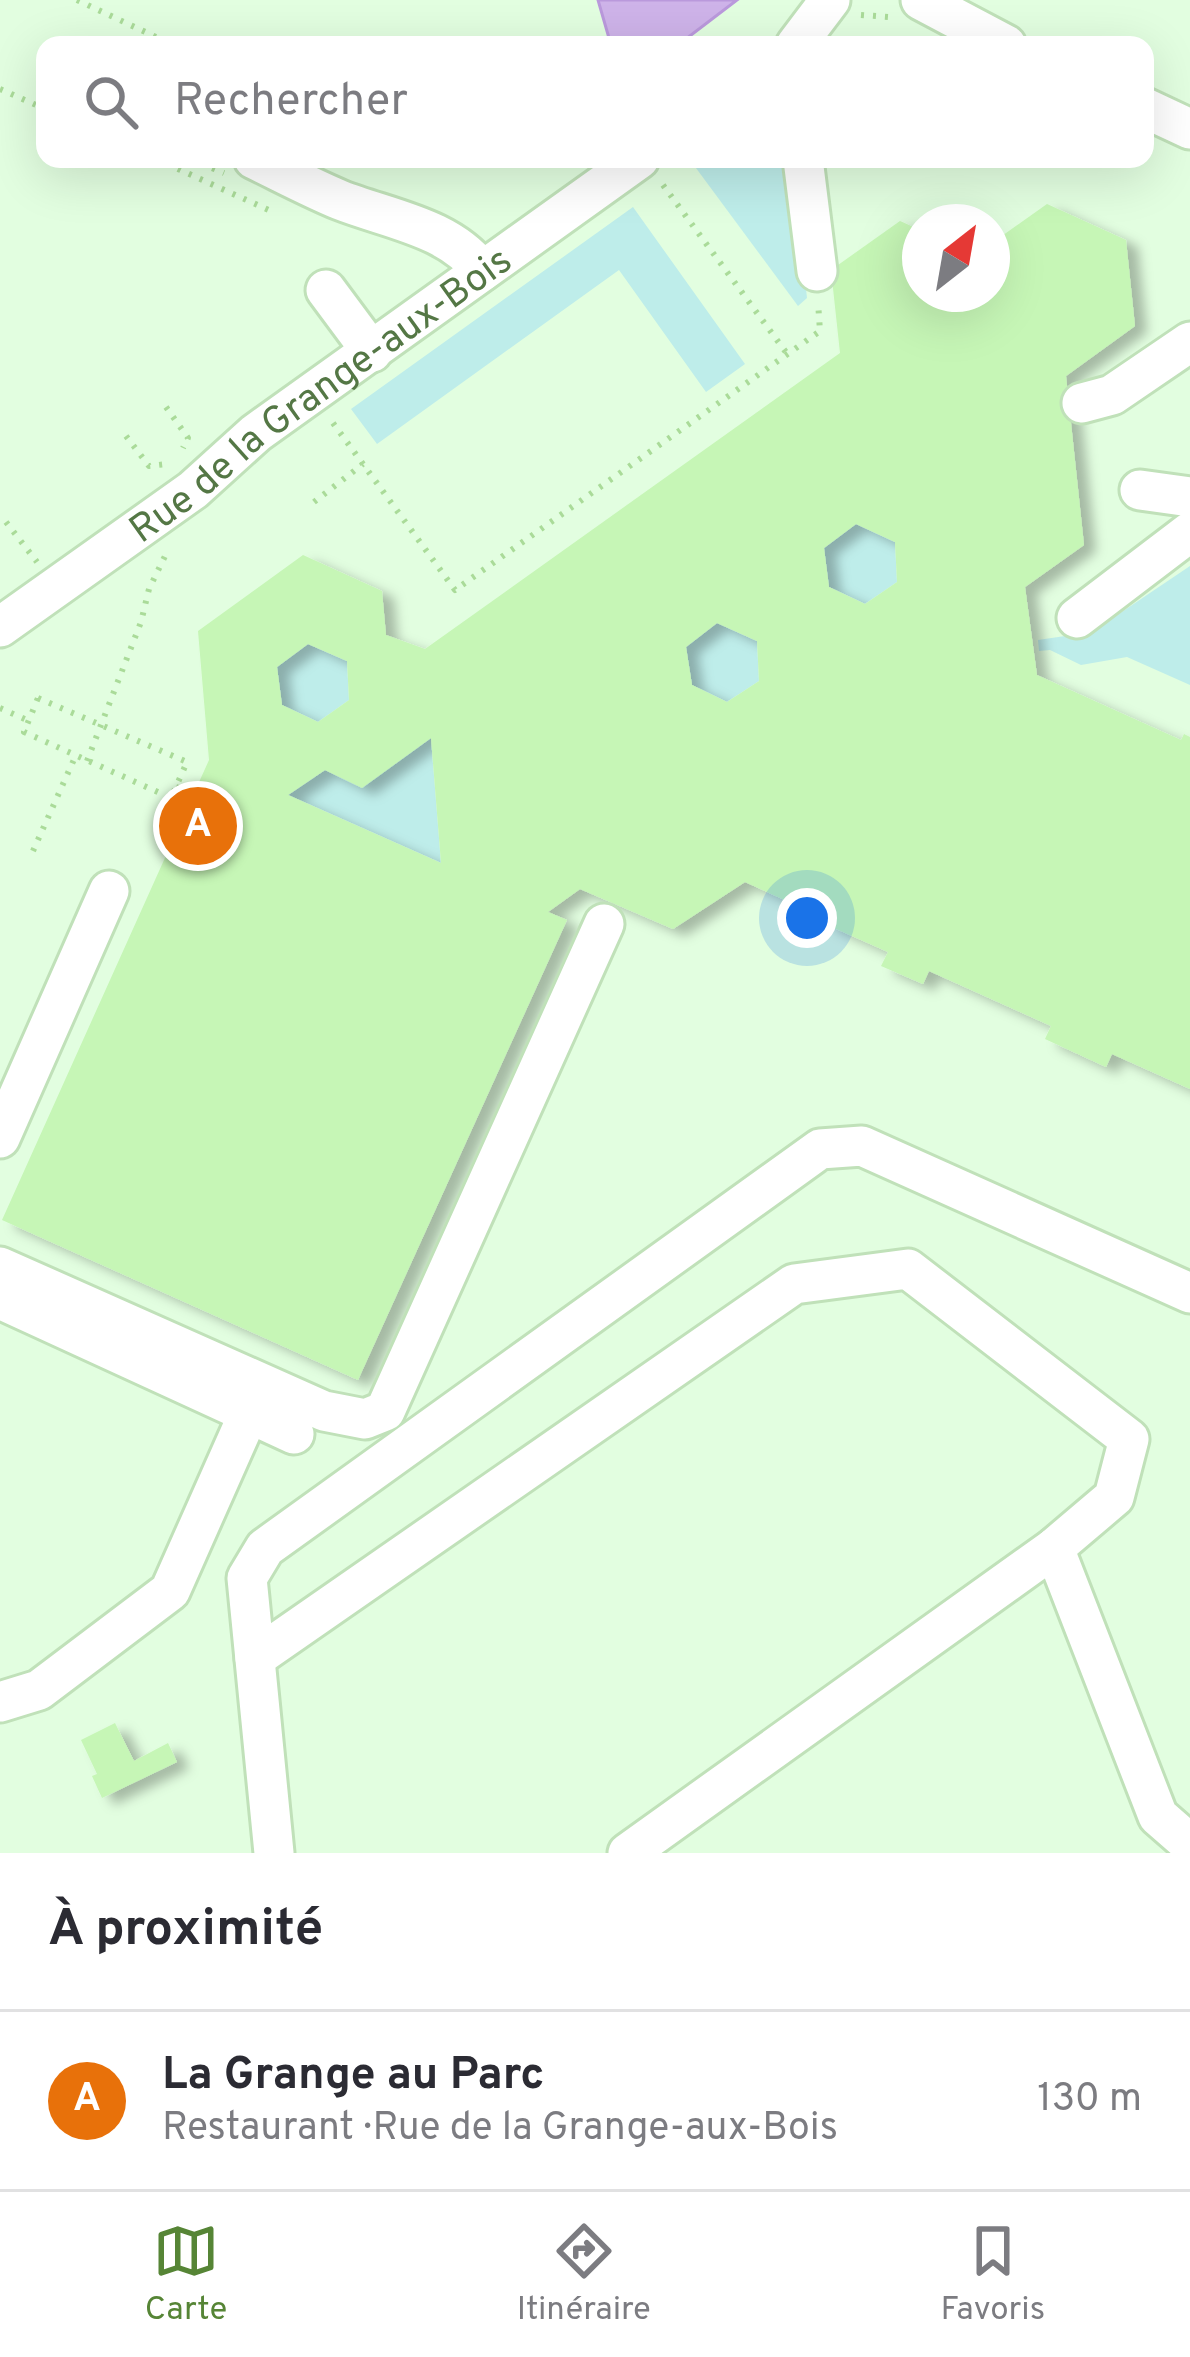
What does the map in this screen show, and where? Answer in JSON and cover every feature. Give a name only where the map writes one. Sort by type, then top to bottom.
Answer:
[{"type":"street","points":[[807,36],[839,9]]},
{"type":"street","points":[[912,12],[980,36]]},
{"type":"street","points":[[1154,113],[1190,129]]},
{"type":"street","points":[[273,168],[344,202],[385,212]]},
{"type":"street","points":[[311,168],[470,254],[482,271]]},
{"type":"street","name":"Rue de la Grange-aux-Bois","points":[[0,627],[193,490],[256,433],[482,271],[648,168]]},
{"type":"street","points":[[804,168],[817,271]]},
{"type":"street","points":[[326,290],[372,352]]},
{"type":"street","points":[[1082,403],[1112,395],[1190,342]]},
{"type":"street","points":[[1140,490],[1190,497]]},
{"type":"street","points":[[1077,618],[1190,532]]},
{"type":"street","points":[[0,1138],[8,1099],[109,891]]},
{"type":"street","points":[[0,1267],[324,1411],[365,1420],[385,1411],[604,924]]},
{"type":"street","points":[[274,1853],[247,1578],[265,1548],[820,1149],[862,1146],[1190,1293]]},
{"type":"street","points":[[255,1658],[794,1284],[908,1268],[1129,1439],[1114,1497],[1054,1548],[628,1853]]},
{"type":"street","points":[[0,1299],[294,1434]]},
{"type":"street","points":[[385,1411],[410,1444]]},
{"type":"street","points":[[0,1702],[39,1690],[170,1591],[249,1413]]},
{"type":"street","points":[[1054,1548],[1158,1816],[1190,1844]]},
{"type":"path","points":[[77,0],[154,36]]},
{"type":"path","points":[[839,9],[867,14],[912,12]]},
{"type":"path","points":[[0,88],[36,105]]},
{"type":"path","points":[[648,168],[788,355]]},
{"type":"path","points":[[328,415],[455,590],[820,331],[817,271]]},
{"type":"path","points":[[126,436],[148,466],[175,464],[188,438],[166,407]]},
{"type":"path","points":[[314,502],[363,464]]},
{"type":"path","points":[[7,522],[55,587]]},
{"type":"path","points":[[88,761],[149,589],[174,543]]},
{"type":"path","points":[[38,698],[187,762],[171,798],[24,732],[29,721],[38,698]]},
{"type":"path","points":[[0,708],[29,721]]},
{"type":"path","points":[[33,850],[76,755]]},
{"type":"path","points":[[176,787],[194,794]]},
{"type":"shaded area","points":[[598,0],[737,0],[690,36],[608,36]]},
{"type":"shaded area","points":[[696,168],[793,168],[807,298],[798,306]]},
{"type":"shaded area","points":[[633,207],[745,364],[706,392],[619,270],[377,444],[351,409]]},
{"type":"shaded area","points":[[856,524],[895,542],[897,582],[865,604],[829,587],[824,548]]},
{"type":"shaded area","points":[[1190,566],[1190,685],[1127,657],[1081,665],[1050,650],[1039,651],[1038,640],[1092,632]]},
{"type":"shaded area","points":[[717,623],[757,641],[759,681],[727,702],[692,685],[686,647]]},
{"type":"shaded area","points":[[308,644],[347,661],[349,700],[318,722],[282,705],[277,667]]},
{"type":"shaded area","points":[[431,738],[441,863],[288,795],[325,770],[362,787]]},
{"type":"building","points":[[1047,204],[1126,240],[1135,326],[1066,376],[1084,545],[1025,587],[1037,675],[1181,740],[1184,734],[1190,737],[1190,1089],[1112,1054],[1106,1067],[1045,1039],[1051,1026],[929,971],[923,984],[881,966],[888,952],[745,882],[673,929],[580,889],[548,912],[567,920],[358,1380],[2,1220],[209,760],[198,631],[303,555],[382,591],[386,635],[425,649],[840,353],[831,270],[900,221],[902,312],[1010,312],[1010,230]],"holes":[[[856,524],[895,542],[897,582],[865,604],[829,587],[824,548]],[[717,623],[757,641],[759,681],[727,702],[692,685],[686,647]],[[308,644],[347,661],[349,700],[318,722],[282,705],[277,667]],[[431,738],[441,863],[288,795],[325,770],[362,788]]]},
{"type":"building","points":[[115,1723],[134,1761],[168,1743],[177,1762],[102,1798],[81,1740]]},
{"type":"place","name":"La Grange au Parc","points":[[198,826]]}]
